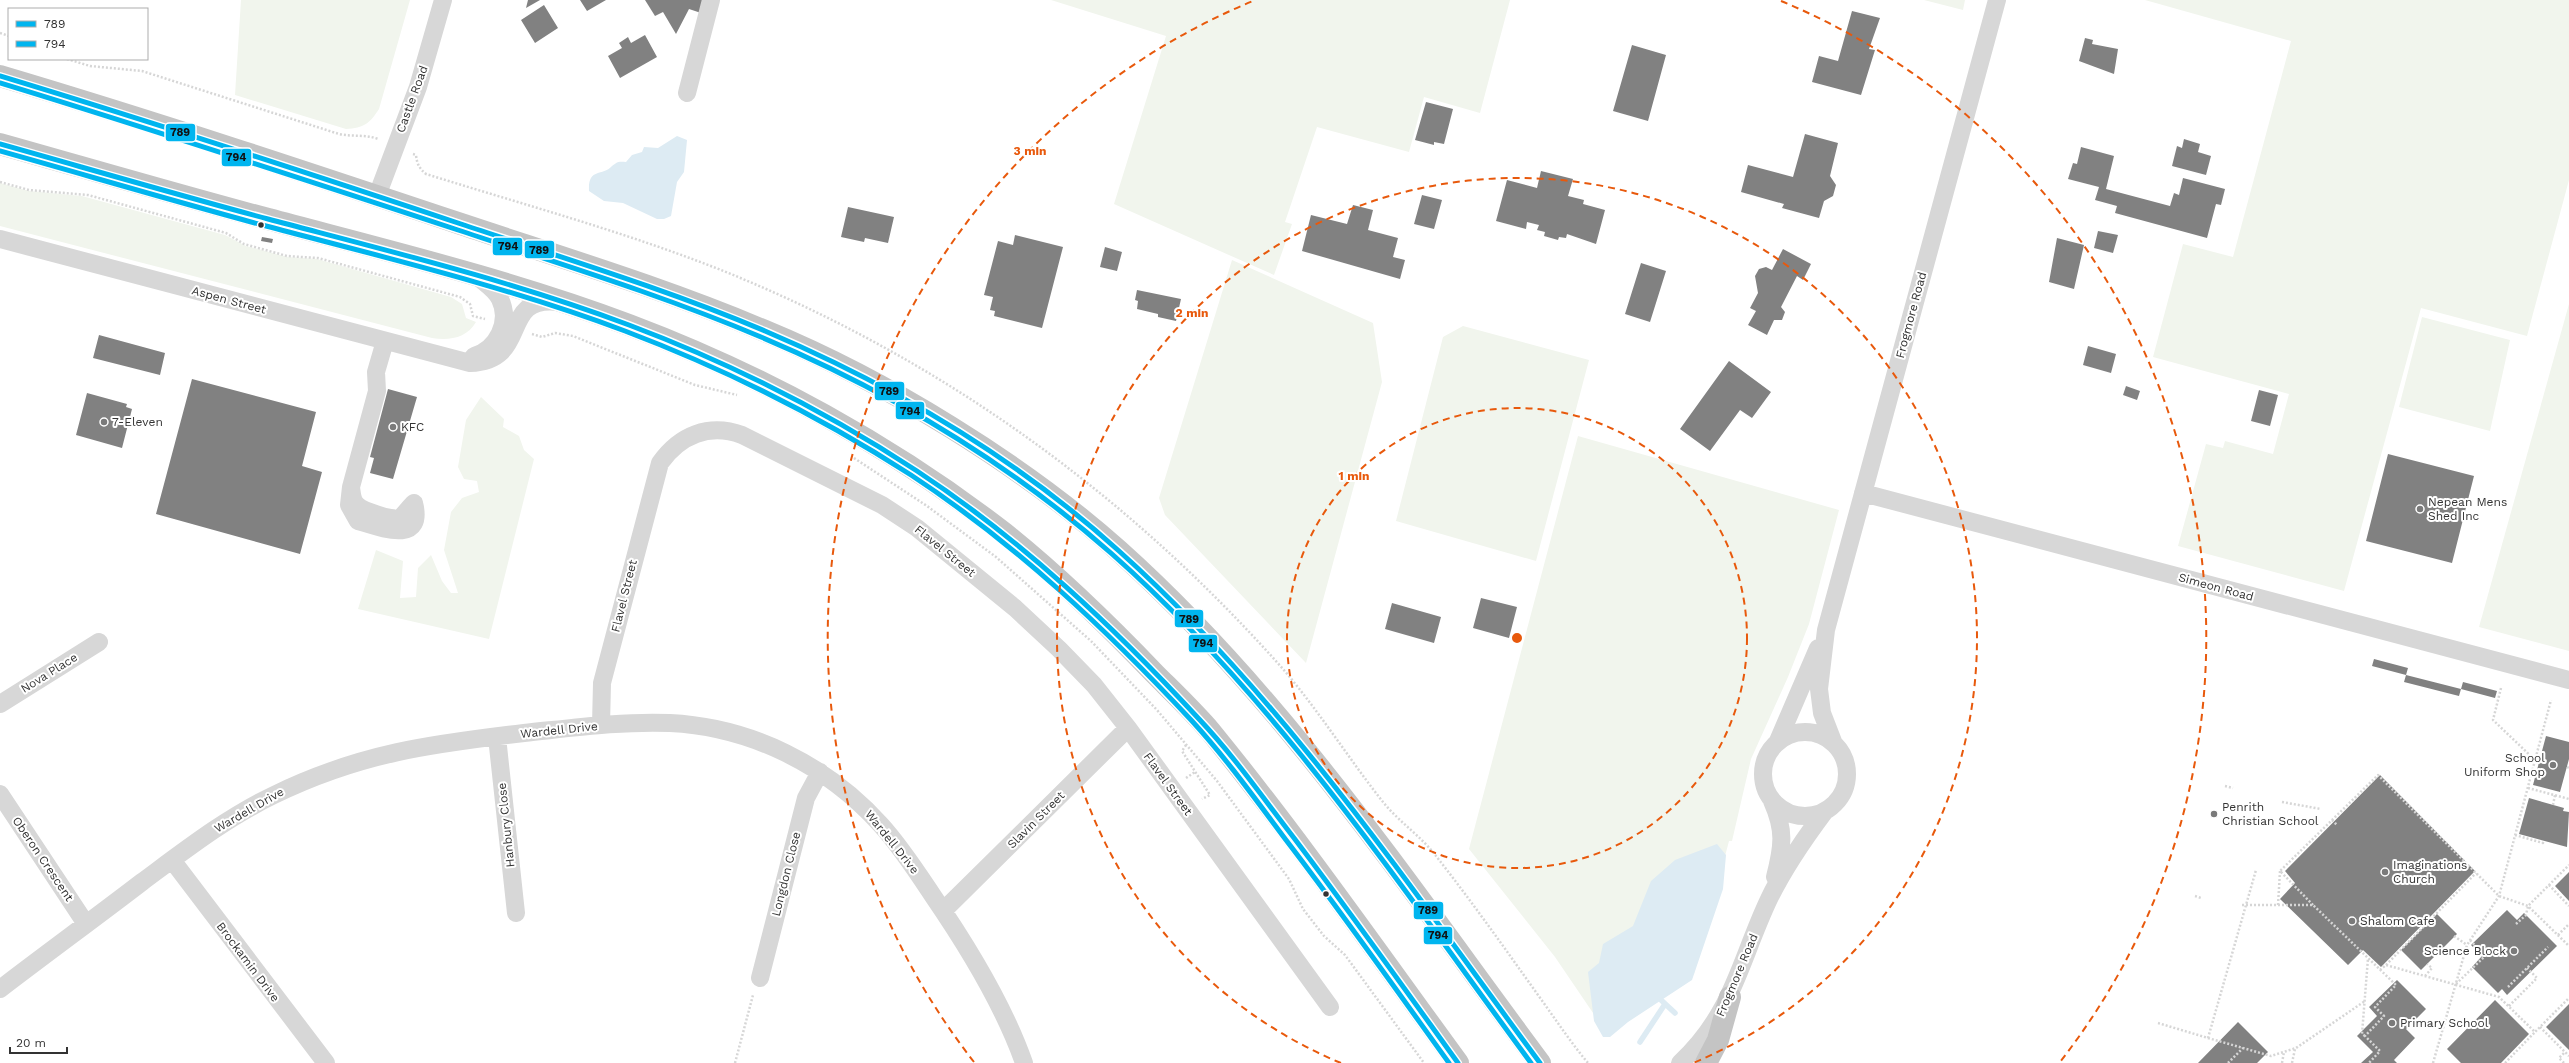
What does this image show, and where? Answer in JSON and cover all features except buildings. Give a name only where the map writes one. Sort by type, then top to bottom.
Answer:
[{"type":"highway","points":[[0,76],[376,196],[676,296],[768,332],[880,388],[946,426],[1027,479],[1116,548],[1193,621],[1245,676],[1328,777],[1540,1063]]},
{"type":"highway","points":[[0,144],[478,277],[563,302],[631,326],[770,387],[888,454],[950,493],[1007,535],[1112,630],[1208,729],[1320,874],[1458,1063]]},
{"type":"highway","points":[[1706,1063],[1718,1040],[1730,997]]},
{"type":"street","name":"Castle Road","points":[[376,196],[418,87],[443,0]]},
{"type":"street","points":[[687,93],[711,0]]},
{"type":"street","name":"Frogmore Road","points":[[1778,741],[1826,630],[1997,0]]},
{"type":"street","name":"Aspen Street","points":[[0,239],[458,360],[484,363],[496,359],[505,351],[516,324],[531,306],[549,301],[563,302]]},
{"type":"street","points":[[458,360],[490,348],[498,337],[503,322],[504,310],[500,299],[494,289],[478,277]]},
{"type":"street","points":[[385,341],[376,372],[377,391],[351,488],[356,504],[361,509],[390,518],[399,518],[414,503]]},
{"type":"street","name":"Flavel Street","points":[[601,725],[602,683],[655,474],[666,455],[682,440],[701,432],[718,430],[742,435],[882,505],[917,528],[1015,608],[1059,648],[1094,685],[1128,728],[1330,1007]]},
{"type":"street","name":"Simeon Road","points":[[1863,493],[2569,680]]},
{"type":"street","name":"Frogmore Road","points":[[1826,630],[1819,689],[1822,713],[1834,744]]},
{"type":"street","name":"Nova Place","points":[[0,704],[99,642]]},
{"type":"street","name":"Wardell Drive","points":[[0,989],[172,860],[247,809],[295,785],[346,764],[428,744],[601,725],[658,722],[715,728],[765,744],[794,756],[820,772],[853,797],[882,825],[943,911],[1003,1013],[1024,1063]]},
{"type":"street","name":"Slavin Street","points":[[943,911],[1128,728]]},
{"type":"street","points":[[1807,732],[1817,734],[1834,744],[1845,761],[1846,780],[1839,798],[1825,811],[1806,816],[1797,815],[1778,806],[1771,799],[1763,779],[1763,769],[1766,758],[1778,741],[1787,736],[1807,732]]},
{"type":"street","name":"Hanbury Close","points":[[496,737],[516,913]]},
{"type":"street","name":"Longdon Close","points":[[760,978],[806,798],[820,772]]},
{"type":"street","name":"Oberon Crescent","points":[[0,794],[86,924]]},
{"type":"street","name":"Frogmore Road","points":[[1769,899],[1783,840],[1781,825],[1771,799]]},
{"type":"street","name":"Frogmore Road","points":[[1680,1063],[1704,1039],[1730,997],[1769,899],[1795,853],[1825,811]]},
{"type":"street","name":"Brockamin Drive","points":[[172,860],[324,1063]]},
{"type":"path","points":[[70,60],[90,66],[142,71],[339,134],[351,136],[366,135],[373,137]]},
{"type":"path","points":[[407,151],[416,155],[417,163],[426,174],[640,241],[721,270],[780,296],[866,337],[942,381],[1024,433],[1104,495],[1161,545],[1223,605],[1285,672],[1393,814],[1434,852],[1588,1063]]},
{"type":"path","points":[[0,182],[29,190],[88,195],[226,233],[244,244],[287,256],[318,258],[460,297],[470,304],[473,316],[485,319]]},
{"type":"path","points":[[2501,688],[2493,720],[2535,761]]},
{"type":"path","points":[[2433,1063],[2467,945],[2499,896],[2551,700]]},
{"type":"path","points":[[1186,745],[1182,751],[1210,796],[1203,800],[1199,794]]},
{"type":"path","points":[[1162,775],[1186,778],[1195,772]]},
{"type":"path","points":[[2278,905],[2280,871],[2378,775],[2499,896],[2528,906],[2569,946]]},
{"type":"path","points":[[1186,778],[1190,784]]},
{"type":"path","points":[[2225,786],[2233,788]]},
{"type":"path","points":[[2528,788],[2569,799]]},
{"type":"path","points":[[2553,805],[2555,795]]},
{"type":"path","points":[[2282,802],[2321,809]]},
{"type":"path","points":[[2332,820],[2336,825]]},
{"type":"path","points":[[2515,835],[2542,843],[2543,840]]},
{"type":"path","points":[[2516,924],[2526,915],[2528,906],[2569,865]]},
{"type":"path","points":[[2208,1038],[2256,870]]},
{"type":"path","points":[[2280,871],[2396,985],[2375,1007],[2384,1016],[2365,1036]]},
{"type":"path","points":[[2380,970],[2476,873]]},
{"type":"path","points":[[2549,885],[2569,906]]},
{"type":"path","points":[[2195,896],[2201,898]]},
{"type":"path","points":[[2242,905],[2313,905]]},
{"type":"path","points":[[2558,935],[2569,924]]},
{"type":"path","points":[[2454,936],[2467,945]]},
{"type":"path","points":[[2456,985],[2485,956],[2470,940]]},
{"type":"path","points":[[2508,987],[2548,947]]},
{"type":"path","points":[[2368,958],[2362,1034],[2380,1052],[2369,1063]]},
{"type":"path","points":[[2425,976],[2432,968],[2427,964]]},
{"type":"path","points":[[2386,965],[2499,997],[2535,1032]]},
{"type":"path","points":[[2509,1006],[2537,978],[2527,968]]},
{"type":"path","points":[[735,1063],[748,1009],[760,978]]},
{"type":"path","points":[[2505,1063],[2569,998]]},
{"type":"path","points":[[2158,1024],[2271,1056],[2296,1048],[2365,1002]]},
{"type":"path","points":[[2540,1027],[2569,1056]]},
{"type":"path","points":[[2228,1063],[2243,1048]]},
{"type":"path","points":[[2292,1063],[2296,1048]]},
{"type":"path","points":[[2282,1063],[2284,1052]]},
{"type":"path","points":[[2564,1063],[2559,1058],[2565,1052]]},
{"type":"shaded area","points":[[241,0],[410,0],[379,109],[373,118],[362,126],[346,129],[235,95]]},
{"type":"shaded area","points":[[1051,0],[1510,0],[1480,113],[1424,97],[1409,152],[1317,127],[1285,222],[1292,224],[1274,275],[1114,204],[1166,36]]},
{"type":"shaded area","points":[[1924,0],[1965,0],[1963,10]]},
{"type":"shaded area","points":[[2145,0],[2569,0],[2569,180],[2527,336],[2421,308],[2344,591],[2178,546],[2206,444],[2223,448],[2225,441],[2273,454],[2289,394],[2153,357],[2183,244],[2233,257],[2291,41]]},
{"type":"shaded area","points":[[677,136],[687,140],[684,172],[677,182],[671,216],[664,219],[657,219],[623,203],[604,201],[589,191],[589,183],[593,175],[608,169],[618,162],[626,162],[632,155],[642,152],[644,147],[658,148]]},
{"type":"shaded area","points":[[0,183],[29,191],[82,196],[225,235],[246,246],[288,257],[317,259],[451,297],[462,304],[466,318],[476,322],[468,332],[463,335],[445,339],[432,338],[0,226]]},
{"type":"shaded area","points":[[1232,260],[1373,323],[1382,382],[1306,663],[1165,515],[1159,498]]},
{"type":"shaded area","points":[[2569,304],[2569,651],[2479,627]]},
{"type":"shaded area","points":[[2422,317],[2510,340],[2490,431],[2399,407]]},
{"type":"shaded area","points":[[1463,326],[1589,360],[1536,561],[1396,521],[1443,337]]},
{"type":"shaded area","points":[[481,397],[504,419],[503,427],[519,436],[524,450],[534,459],[489,639],[358,609],[376,550],[403,561],[400,598],[416,597],[418,568],[431,555],[442,581],[451,593],[458,593],[444,550],[451,512],[462,498],[479,492],[477,481],[464,479],[458,467],[466,420]]},
{"type":"shaded area","points":[[1578,436],[1839,510],[1809,624],[1788,677],[1751,759],[1732,841],[1729,841],[1694,974],[1608,1035],[1555,957],[1469,849]]},
{"type":"shaded area","points":[[1717,844],[1726,855],[1723,889],[1692,980],[1628,1022],[1610,1037],[1603,1037],[1594,1021],[1588,972],[1599,963],[1603,944],[1633,926],[1651,881],[1675,860]]},
{"type":"waterway","points":[[1661,1000],[1675,1013]]},
{"type":"waterway","points":[[1640,1042],[1665,1004]]},
{"type":"transit line","name":"789","points":[[0,76],[289,167],[614,274],[690,301],[765,331],[812,352],[906,400],[951,426],[1038,485],[1119,551],[1179,608],[1236,669],[1290,731],[1393,862],[1540,1063]]},
{"type":"transit line","name":"794","points":[[0,83],[173,137],[573,268],[686,307],[761,337],[855,380],[945,431],[989,459],[1073,521],[1112,554],[1172,611],[1229,670],[1335,797],[1531,1063]]},
{"type":"transit line","name":"789","points":[[0,144],[234,210],[405,255],[540,294],[585,309],[667,340],[741,372],[813,409],[883,449],[956,498],[993,526],[1066,586],[1134,651],[1199,719],[1236,762],[1294,838],[1458,1063]]},
{"type":"transit line","name":"794","points":[[0,151],[233,217],[447,274],[581,315],[699,361],[736,378],[842,433],[911,475],[950,502],[1024,559],[1093,621],[1127,654],[1205,735],[1229,764],[1307,867],[1449,1063]]},
{"type":"place","name":"7-Eleven","points":[[104,422]]},
{"type":"place","name":"KFC","points":[[393,427]]},
{"type":"place","name":"Nepean Mens Shed Inc","points":[[2420,509]]},
{"type":"place","name":"School Uniform Shop","points":[[2553,765]]},
{"type":"place","name":"Penrith Christian School","points":[[2214,814]]},
{"type":"place","name":"Imaginations Church","points":[[2385,872]]},
{"type":"place","name":"Shalom Cafe","points":[[2352,921]]},
{"type":"place","name":"Science Block","points":[[2514,951]]},
{"type":"place","name":"Primary School","points":[[2392,1023]]}]
